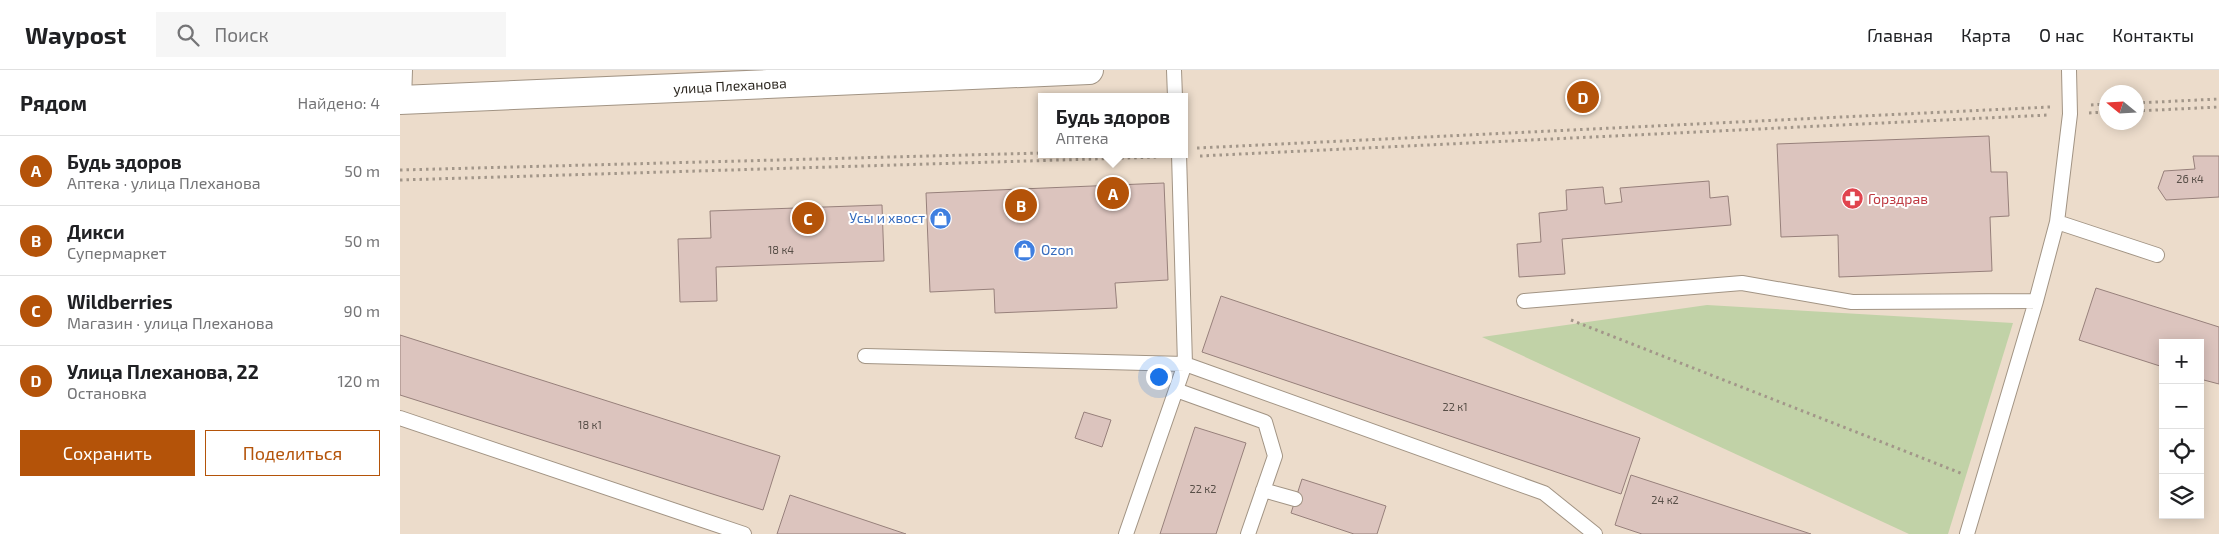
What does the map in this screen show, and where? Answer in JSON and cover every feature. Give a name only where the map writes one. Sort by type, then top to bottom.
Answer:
[{"type":"street","name":"улица Плеханова","points":[[402,100],[1089,70]]},
{"type":"lane","points":[[402,100],[405,70]]},
{"type":"lane","points":[[1174,70],[1175,93]]},
{"type":"lane","points":[[1968,534],[2057,222],[2069,110],[2069,70]]},
{"type":"lane","points":[[1126,534],[1185,364],[1179,158]]},
{"type":"lane","points":[[2057,222],[2157,255]]},
{"type":"lane","points":[[1524,301],[1742,283],[1852,302],[2036,301]]},
{"type":"lane","points":[[865,356],[1185,364],[1544,493],[1595,534]]},
{"type":"lane","points":[[1176,390],[1264,422],[1275,456],[1248,534]]},
{"type":"lane","points":[[400,418],[744,534]]},
{"type":"lane","points":[[1263,490],[1295,499]]},
{"type":"path","points":[[2144,103],[2219,99]]},
{"type":"path","points":[[1188,155],[2069,110],[2099,105]]},
{"type":"path","points":[[2144,111],[2219,107]]},
{"type":"path","points":[[1194,148],[2069,110],[2099,112]]},
{"type":"path","points":[[400,170],[1038,153]]},
{"type":"path","points":[[400,180],[1086,158]]},
{"type":"path","points":[[1570,319],[1983,482]]},
{"type":"green space","points":[[1707,305],[2013,323],[1948,534],[1909,534],[1482,337]]},
{"type":"building","points":[[1989,136],[1991,172],[2007,172],[2009,216],[1990,217],[1992,271],[1839,277],[1838,235],[1781,237],[1777,144]]},
{"type":"building","points":[[2193,156],[2219,156],[2219,197],[2166,200],[2158,188],[2164,171],[2195,169]]},
{"type":"building","points":[[1709,181],[1710,198],[1728,196],[1731,225],[1562,239],[1565,274],[1519,277],[1517,244],[1541,242],[1539,213],[1567,210],[1566,190],[1603,187],[1605,204],[1622,202],[1620,188]]},
{"type":"building","points":[[1164,183],[1168,280],[1115,283],[1117,308],[995,313],[994,289],[930,292],[926,193]]},
{"type":"building","points":[[882,205],[884,261],[716,267],[717,301],[680,302],[678,239],[711,238],[710,211]]},
{"type":"building","points":[[2096,288],[2219,327],[2219,384],[2204,380],[2204,339],[2159,339],[2159,366],[2079,340]]},
{"type":"building","points":[[1221,296],[1640,438],[1621,494],[1202,352]]},
{"type":"building","points":[[400,335],[780,456],[763,510],[400,395]]},
{"type":"building","points":[[1084,412],[1111,420],[1102,447],[1075,438]]},
{"type":"building","points":[[1195,427],[1246,443],[1216,534],[1160,534]]},
{"type":"building","points":[[1631,475],[1811,534],[1642,534],[1615,525]]},
{"type":"building","points":[[1302,479],[1386,506],[1377,534],[1354,534],[1291,513]]},
{"type":"building","points":[[790,495],[906,534],[777,534]]},
{"type":"place","name":"Улица Плеханова, 22","points":[[1583,97]]},
{"type":"place","name":"Будь здоров","points":[[1113,193]]},
{"type":"place","name":"Горздрав","points":[[1852,199]]},
{"type":"place","name":"Дикси","points":[[1021,205]]},
{"type":"place","name":"Wildberries","points":[[808,218]]},
{"type":"place","name":"Усы и хвост","points":[[941,218]]},
{"type":"place","name":"Ozon","points":[[1025,250]]}]
